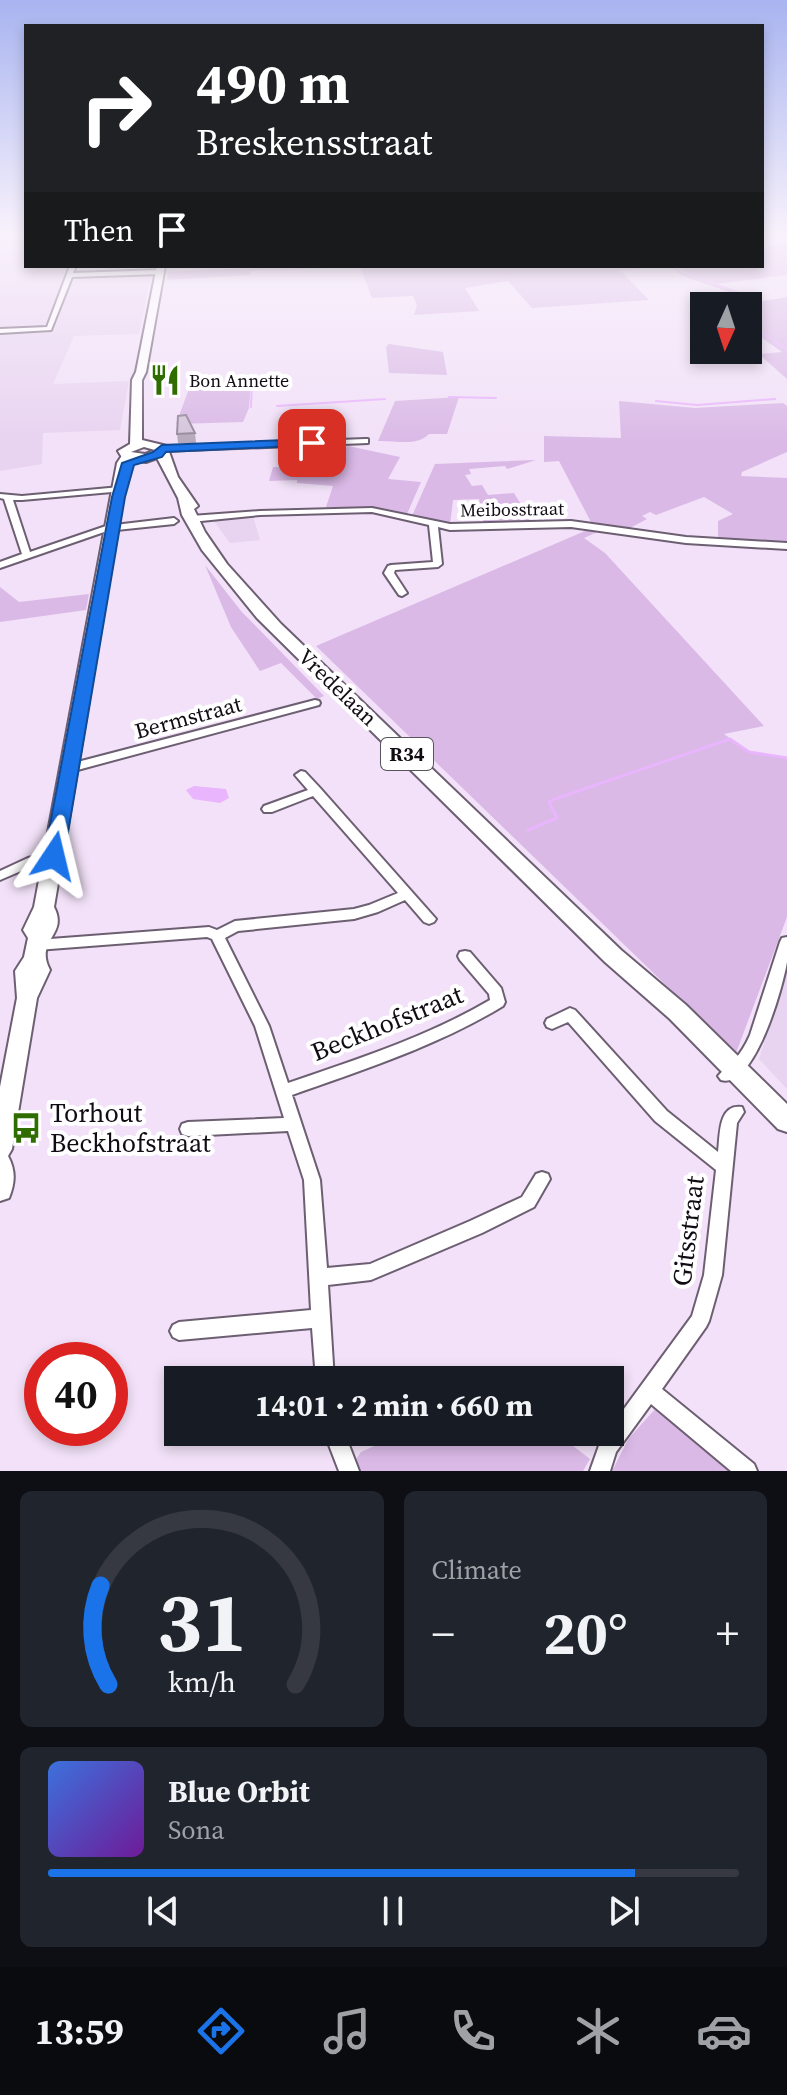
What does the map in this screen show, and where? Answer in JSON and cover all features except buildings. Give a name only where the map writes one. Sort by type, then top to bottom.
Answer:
[{"type":"main road","points":[[143,443],[141,372],[153,306]]},
{"type":"main road","points":[[161,451],[143,443],[124,451],[167,466]]},
{"type":"main road","points":[[138,457],[161,451]]},
{"type":"main road","name":"Vredelaan","points":[[161,451],[184,499],[231,580],[275,627],[613,956],[738,1066],[787,1121]]},
{"type":"main road","name":"Vredelaan","points":[[738,1066],[787,1134]]},
{"type":"street","points":[[0,331],[49,329],[58,306]]},
{"type":"street","points":[[161,451],[365,441]]},
{"type":"street","points":[[0,1149],[27,998],[40,970],[36,947],[48,929],[49,916],[44,907],[120,489],[129,463],[138,457]]},
{"type":"street","points":[[27,555],[4,497],[120,489]]},
{"type":"street","name":"Meibosstraat","points":[[195,519],[351,509],[382,511],[433,524],[467,527],[571,524],[686,540],[787,546]]},
{"type":"street","points":[[0,565],[114,528],[174,521]]},
{"type":"street","points":[[402,593],[392,576],[436,566],[433,524]]},
{"type":"street","name":"Bermstraat","points":[[70,768],[315,703]]},
{"type":"street","points":[[301,775],[429,919]]},
{"type":"street","points":[[268,809],[316,791]]},
{"type":"street","points":[[0,876],[32,861],[54,856]]},
{"type":"street","points":[[217,936],[235,926],[354,914],[407,894]]},
{"type":"street","points":[[36,947],[209,932],[217,936],[262,1026],[312,1180],[324,1366]]},
{"type":"street","points":[[738,1066],[784,948]]},
{"type":"street","name":"Beckhofstraat","points":[[285,1091],[469,1021],[498,1002],[496,992],[465,956]]},
{"type":"street","points":[[552,1023],[570,1014],[661,1116],[722,1165]]},
{"type":"street","name":"Gitsstraat","points":[[600,1471],[608,1447],[700,1321],[715,1262],[722,1165],[729,1121],[736,1112]]},
{"type":"street","points":[[188,1129],[295,1124]]},
{"type":"street","points":[[0,1164],[3,1174],[0,1190]]},
{"type":"street","points":[[317,1278],[371,1272],[476,1227],[528,1202],[542,1179]]},
{"type":"street","points":[[179,1331],[319,1318]]},
{"type":"street","points":[[650,1391],[747,1471]]},
{"type":"street","points":[[339,1446],[349,1471]]},
{"type":"shaded area","points":[[0,306],[53,306],[44,327],[0,330]]},
{"type":"shaded area","points":[[61,306],[145,306],[139,334],[74,336],[53,384],[129,381],[120,430],[43,433],[42,464],[0,471],[0,333],[51,330]]},
{"type":"shaded area","points":[[417,306],[476,306],[479,311],[414,315]]},
{"type":"shaded area","points":[[530,306],[566,306],[532,308]]},
{"type":"shaded area","points":[[762,306],[787,306],[787,349],[780,345],[787,351],[787,379],[762,357],[762,354],[782,352],[762,338],[762,332],[765,334],[762,332]]},
{"type":"shaded area","points":[[389,344],[443,352],[447,375],[389,373],[386,347]]},
{"type":"shaded area","points":[[251,384],[249,408],[243,422],[176,424],[190,386]]},
{"type":"shaded area","points":[[459,397],[447,434],[429,434],[412,442],[378,441],[395,401]]},
{"type":"shaded area","points":[[619,401],[695,408],[783,403],[787,406],[787,452],[742,472],[741,476],[787,478],[787,543],[718,541],[718,521],[733,514],[704,497],[656,515],[650,512],[642,516],[647,519],[628,529],[592,524],[559,461],[544,462],[544,436],[621,438]]},
{"type":"shaded area","points":[[348,446],[400,457],[388,479],[421,482],[407,514],[370,507],[326,507],[333,486],[297,483],[297,480],[269,481],[273,467],[324,469]]},
{"type":"shaded area","points":[[536,460],[507,469],[505,466],[469,469],[471,474],[465,475],[472,486],[482,485],[488,495],[514,493],[531,521],[484,524],[479,499],[453,500],[450,525],[412,516],[435,464]]},
{"type":"shaded area","points":[[253,516],[260,540],[230,543],[213,520]]},
{"type":"shaded area","points":[[592,528],[604,529],[584,538],[605,553],[764,726],[724,734],[749,752],[787,758],[787,917],[736,1053],[316,646]]},
{"type":"shaded area","points":[[205,565],[241,611],[324,696],[317,699],[281,663],[260,671],[231,627]]},
{"type":"shaded area","points":[[0,587],[19,602],[89,594],[86,610],[0,622]]},
{"type":"shaded area","points":[[194,786],[226,789],[229,798],[220,803],[193,799],[186,790]]},
{"type":"shaded area","points":[[787,970],[787,1089],[759,1059]]},
{"type":"shaded area","points":[[657,1407],[734,1471],[612,1471],[629,1438]]},
{"type":"shaded area","points":[[374,1446],[573,1446],[590,1459],[583,1471],[356,1471],[355,1461],[361,1452]]},
{"type":"waterway","points":[[762,332],[787,350]]},
{"type":"waterway","points":[[189,385],[252,383],[251,407]]},
{"type":"waterway","points":[[449,397],[496,398]]},
{"type":"waterway","points":[[277,406],[385,399]]},
{"type":"waterway","points":[[656,401],[697,405],[775,399]]},
{"type":"waterway","points":[[528,830],[557,818],[549,802],[555,799],[730,739],[749,752],[787,758]]},
{"type":"place","name":"Bon Annette","points":[[165,380]]},
{"type":"place","name":"Torhout Beckhofstraat","points":[[26,1128]]},
{"type":"route","points":[[54,856],[118,497],[129,463],[157,455],[162,449],[312,443]]}]
